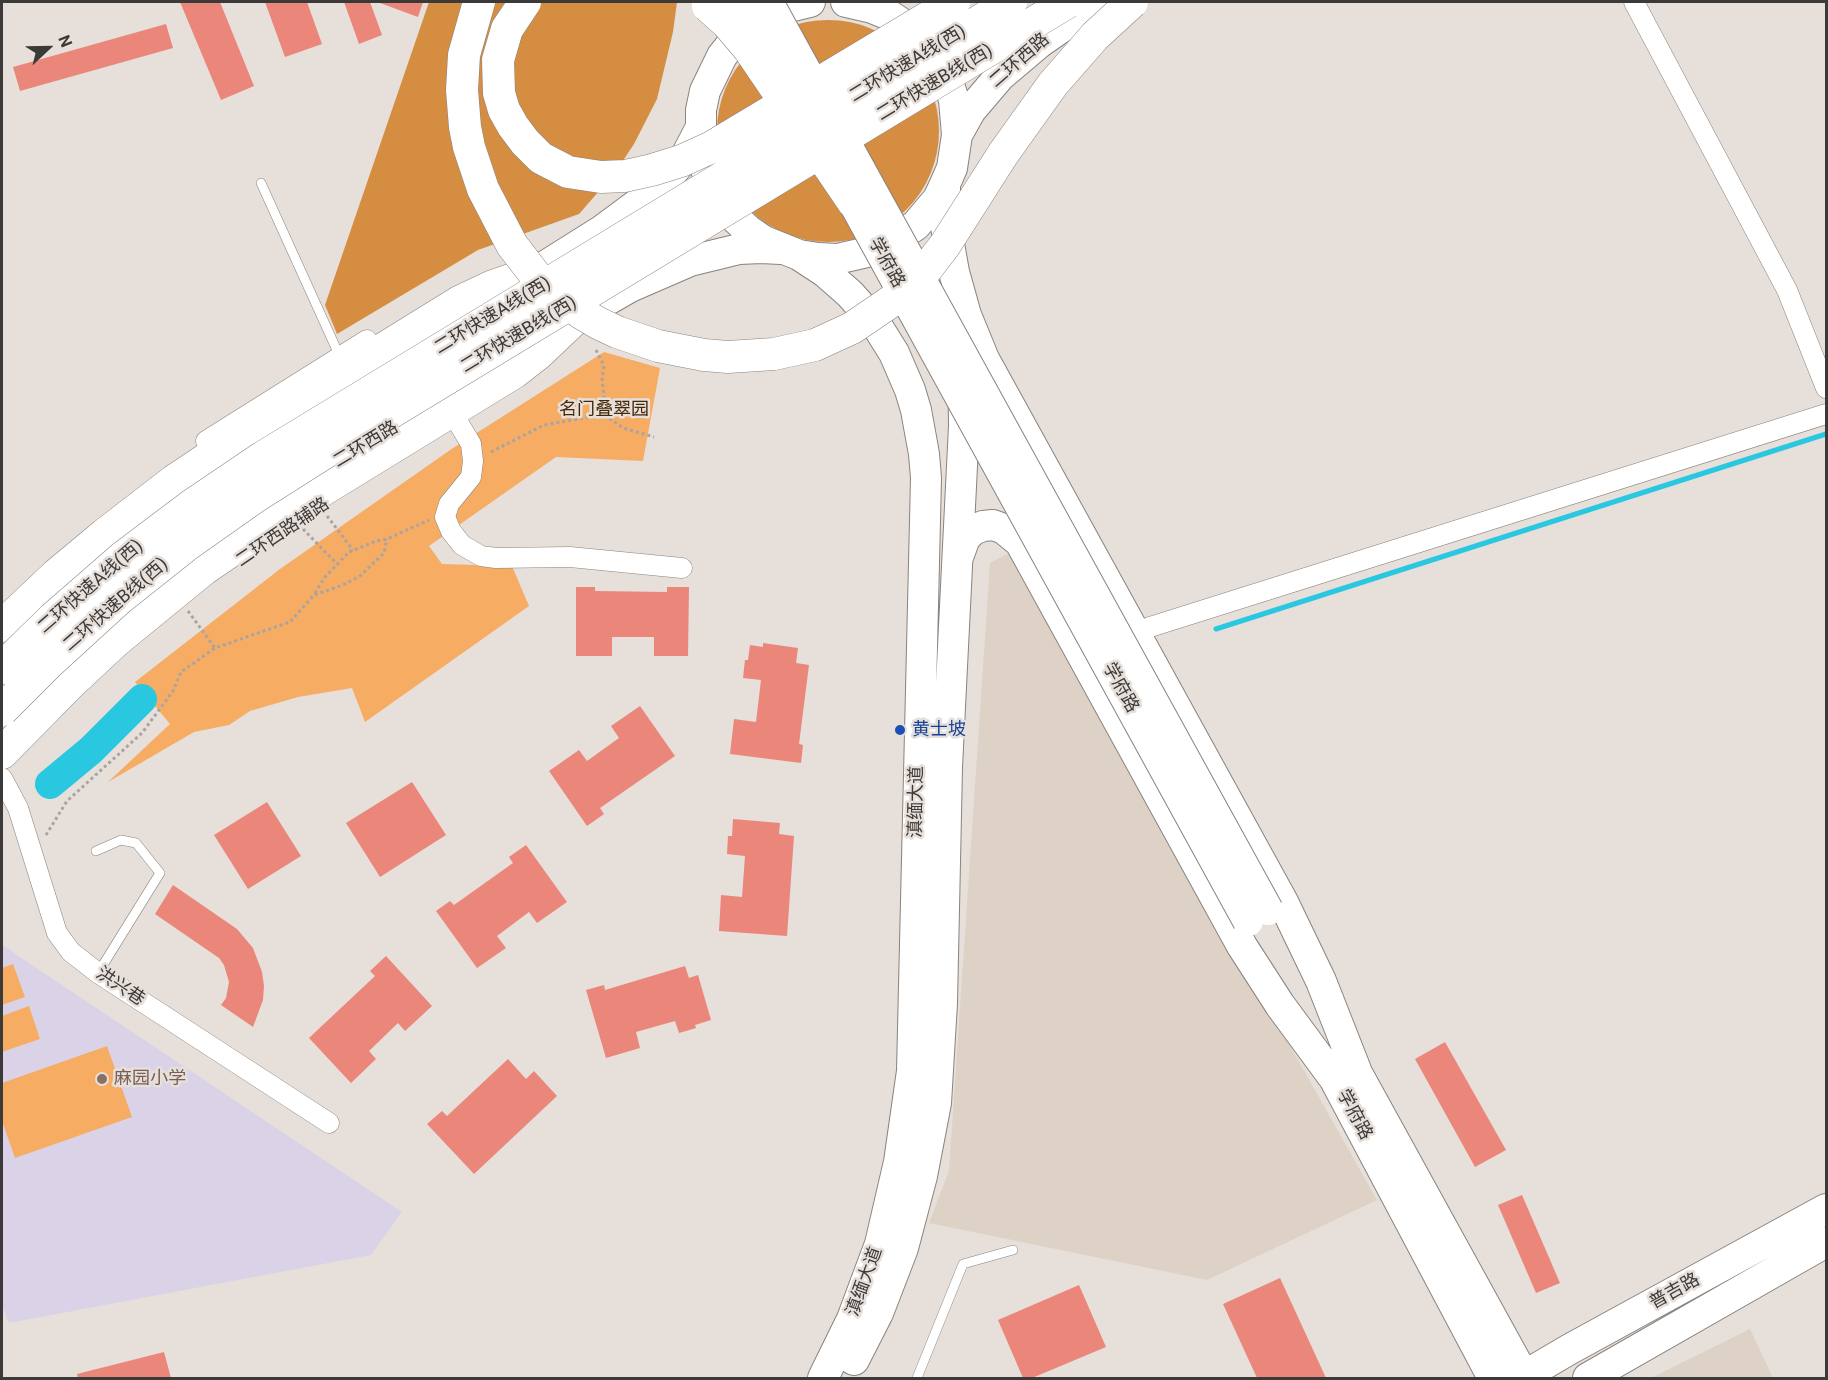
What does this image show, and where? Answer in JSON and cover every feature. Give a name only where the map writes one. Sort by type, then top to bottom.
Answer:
[{"type":"highway","points":[[479,2],[464,56],[462,90],[465,127],[483,189],[512,245],[550,290],[573,308],[598,323],[658,346],[696,354],[728,357],[774,354],[815,345],[852,328],[899,296],[925,271],[945,245],[1002,154],[1053,84],[1095,36],[1132,2]]},
{"type":"highway","points":[[525,2],[507,29],[498,60],[498,84],[504,110],[525,142],[541,158],[568,172],[607,177],[638,174],[659,168],[712,147],[953,2]]},
{"type":"highway","points":[[705,2],[727,22],[749,49],[853,202]]},
{"type":"highway","name":"二环快速A线(西)","points":[[2,668],[53,618],[123,557],[192,505],[255,462],[1011,2]]},
{"type":"highway","name":"二环快速B线(西)","points":[[2,710],[57,655],[120,599],[187,545],[255,497],[1068,2]]},
{"type":"highway","points":[[2,625],[81,554],[159,492],[338,367],[467,298],[544,268]]},
{"type":"highway","points":[[2,753],[70,684],[139,621],[204,569],[260,530],[514,372],[545,348],[576,318]]},
{"type":"main road","points":[[2,647],[98,558],[199,482],[289,423],[544,268],[608,226],[651,194],[686,156],[700,129],[701,110],[712,73],[713,40],[705,2]]},
{"type":"main road","name":"学府路","points":[[742,2],[1346,1075],[1524,1378]]},
{"type":"main road","name":"学府路","points":[[768,2],[1258,916]]},
{"type":"main road","points":[[712,73],[728,49],[748,28],[781,9],[810,2]]},
{"type":"main road","points":[[850,2],[889,15],[918,37],[940,66],[954,100],[957,135],[956,152],[945,184]]},
{"type":"main road","points":[[889,15],[909,13],[953,2]]},
{"type":"main road","name":"二环西路","points":[[957,135],[971,110],[1000,76],[1040,43],[1098,2]]},
{"type":"main road","name":"滇缅大道","points":[[700,129],[705,167],[722,201],[748,230],[764,241],[790,252],[825,272],[850,294],[874,321],[894,353],[910,390],[924,454],[926,478],[912,1071],[899,1162],[880,1244],[852,1319],[823,1378]]},
{"type":"main road","name":"学府路","points":[[945,184],[946,233],[957,286],[984,359],[1291,918],[1327,995],[1346,1075],[1492,1378]]},
{"type":"main road","name":"二环西路","points":[[2,732],[106,630],[196,557],[312,479],[576,318],[630,287],[690,261],[740,249],[790,252],[837,259],[856,256],[888,244],[916,225],[928,213],[945,184]]},
{"type":"main road","points":[[544,268],[561,266],[571,271],[578,279],[583,289],[584,300],[582,310],[576,318]]},
{"type":"main road","name":"滇缅大道","points":[[844,1378],[878,1313],[903,1248],[922,1176],[936,1103],[942,1003],[947,767],[965,394],[963,340],[957,286]]},
{"type":"main road","points":[[958,557],[962,544],[973,530],[983,526],[999,526],[1015,537],[1039,576],[1242,946],[1280,1005],[1346,1075]]},
{"type":"main road","points":[[1039,576],[1038,566],[1041,557],[1056,543],[1075,540],[1088,547]]},
{"type":"main road","name":"普吉路","points":[[1524,1378],[1570,1348],[1827,1209]]},
{"type":"main road","name":"普吉路","points":[[1588,1378],[1827,1242]]},
{"type":"street","points":[[1634,2],[1787,290],[1827,388]]},
{"type":"street","name":"二环西路辅路","points":[[2,769],[126,652],[235,565],[322,507],[516,389],[544,366],[565,340],[576,318]]},
{"type":"street","points":[[1135,634],[1150,627],[1827,414]]},
{"type":"street","points":[[459,424],[471,444],[473,461],[471,477],[449,504],[445,517],[450,531],[462,545],[481,556],[496,558],[570,557],[682,568]]},
{"type":"street","name":"洪兴巷","points":[[2,778],[18,808],[57,933],[71,952],[98,974],[329,1123]]},
{"type":"lane","points":[[261,183],[338,367]]},
{"type":"lane","points":[[96,851],[121,840],[136,843],[160,873],[98,974]]},
{"type":"lane","points":[[916,1378],[963,1264],[1012,1250]]},
{"type":"path","points":[[576,318],[598,351],[604,366],[602,378],[605,406],[601,417]]},
{"type":"path","points":[[473,461],[544,425],[594,416],[609,418],[623,428],[654,436]]},
{"type":"path","points":[[322,507],[353,550]]},
{"type":"path","points":[[46,835],[67,801],[142,733],[173,691],[182,672],[215,648],[290,622],[314,595],[325,577],[353,550],[387,539],[429,520],[445,517]]},
{"type":"path","points":[[297,524],[337,564]]},
{"type":"path","points":[[314,595],[343,585],[360,576],[384,553],[387,539]]},
{"type":"path","points":[[183,605],[215,648]]},
{"type":"shaded area","points":[[429,2],[677,2],[673,32],[657,99],[634,144],[614,174],[579,214],[478,250],[337,334],[325,305]]},
{"type":"shaded area","points":[[828,20],[850,22],[880,33],[898,45],[914,61],[926,79],[934,99],[939,131],[937,153],[926,183],[914,201],[898,217],[880,229],[860,237],[828,242],[806,240],[776,229],[758,217],[742,201],[730,183],[722,163],[717,131],[719,109],[730,79],[742,61],[758,45],[776,33],[796,25]]},
{"type":"shaded area","points":[[1011,552],[1377,1200],[1207,1280],[929,1223],[949,1171],[990,563]]},
{"type":"shaded area","name":"麻园小学","points":[[2,945],[402,1212],[371,1255],[9,1323],[2,1306]]},
{"type":"shaded area","points":[[1750,1329],[1773,1378],[1651,1378]]},
{"type":"green space","name":"名门叠翠园","points":[[604,352],[660,368],[643,461],[556,457],[429,546],[442,564],[512,566],[529,606],[365,722],[352,688],[298,697],[250,711],[229,725],[194,732],[108,782],[170,724],[135,682],[280,569],[453,448]]},
{"type":"green space","points":[[13,964],[25,997],[2,1005],[2,968]]},
{"type":"green space","points":[[29,1006],[40,1039],[2,1052],[2,1016]]},
{"type":"green space","points":[[107,1046],[132,1117],[15,1158],[2,1121],[2,1083]]},
{"type":"building","points":[[180,2],[220,2],[254,86],[221,100]]},
{"type":"building","points":[[265,2],[307,2],[322,44],[285,57]]},
{"type":"building","points":[[344,2],[370,2],[382,35],[359,44]]},
{"type":"building","points":[[380,2],[423,2],[418,17]]},
{"type":"building","points":[[166,24],[173,48],[20,91],[13,67]]},
{"type":"building","points":[[576,587],[595,587],[595,591],[667,592],[667,587],[689,587],[688,656],[654,656],[654,637],[612,637],[612,656],[576,656]]},
{"type":"building","points":[[763,643],[798,648],[796,663],[809,665],[799,744],[803,745],[801,763],[730,754],[734,719],[756,722],[761,680],[743,678],[750,645],[763,647]]},
{"type":"building","points":[[640,706],[675,756],[600,808],[604,814],[587,826],[549,771],[579,750],[587,761],[619,738],[611,726]]},
{"type":"building","points":[[412,782],[446,835],[380,877],[346,823]]},
{"type":"building","points":[[267,802],[301,856],[248,889],[214,835]]},
{"type":"building","points":[[733,819],[780,823],[779,834],[794,836],[787,936],[719,931],[721,895],[742,897],[745,856],[727,854],[728,836],[732,836]]},
{"type":"building","points":[[526,845],[567,902],[537,923],[529,912],[497,936],[506,948],[477,968],[436,911],[450,901],[454,905],[513,863],[509,857]]},
{"type":"building","points":[[173,885],[237,929],[253,948],[262,972],[264,986],[263,1000],[253,1027],[221,1005],[226,998],[229,982],[224,965],[219,958],[155,914]]},
{"type":"building","points":[[386,956],[432,1006],[405,1031],[398,1023],[369,1051],[376,1059],[351,1083],[309,1038],[375,976],[370,971]]},
{"type":"building","points":[[685,966],[689,978],[698,975],[711,1020],[679,1033],[675,1021],[636,1032],[640,1048],[606,1058],[586,990],[604,985],[605,990]]},
{"type":"building","points":[[1445,1042],[1506,1150],[1475,1167],[1415,1059]]},
{"type":"building","points":[[508,1059],[526,1079],[534,1071],[557,1096],[474,1174],[427,1124],[442,1111],[447,1116]]},
{"type":"building","points":[[1522,1195],[1560,1283],[1536,1293],[1498,1205]]},
{"type":"building","points":[[1280,1278],[1326,1378],[1257,1378],[1223,1304]]},
{"type":"building","points":[[1079,1285],[1106,1347],[1032,1378],[1023,1378],[998,1320]]},
{"type":"building","points":[[164,1352],[171,1378],[78,1378],[77,1374]]},
{"type":"waterway","points":[[1216,629],[1826,434]]},
{"type":"waterway","points":[[50,784],[91,750],[142,699]]},
{"type":"place","name":"黄士坡","points":[[900,730]]},
{"type":"place","name":"麻园小学","points":[[102,1079]]}]
